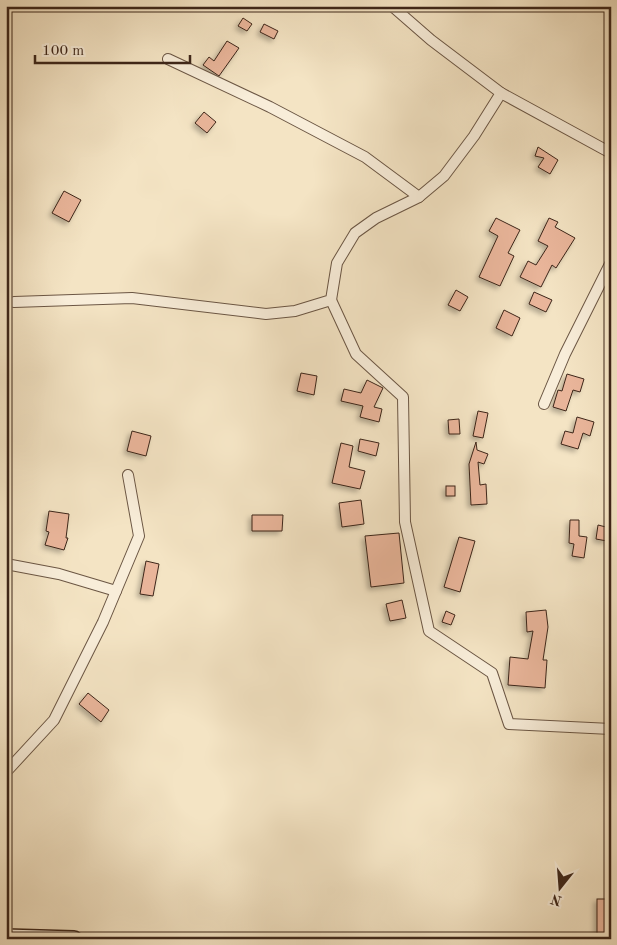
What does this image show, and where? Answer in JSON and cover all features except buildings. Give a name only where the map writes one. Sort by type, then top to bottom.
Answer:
[{"type":"street","points":[[392,6],[431,40],[501,93],[611,153]]},
{"type":"street","points":[[168,59],[270,107],[365,157],[419,197]]},
{"type":"street","points":[[501,93],[474,136],[444,176],[419,197],[376,218],[355,234],[337,263],[331,300],[356,354],[402,397],[405,522],[429,631],[492,673],[509,724],[611,729]]},
{"type":"street","points":[[544,404],[573,338],[611,262]]},
{"type":"street","points":[[14,302],[132,298],[266,314],[295,311],[331,300]]},
{"type":"street","points":[[6,772],[54,720],[103,622],[139,536],[128,475]]},
{"type":"street","points":[[6,564],[59,574],[116,591]]},
{"type":"street","points":[[6,937],[74,939]]}]
